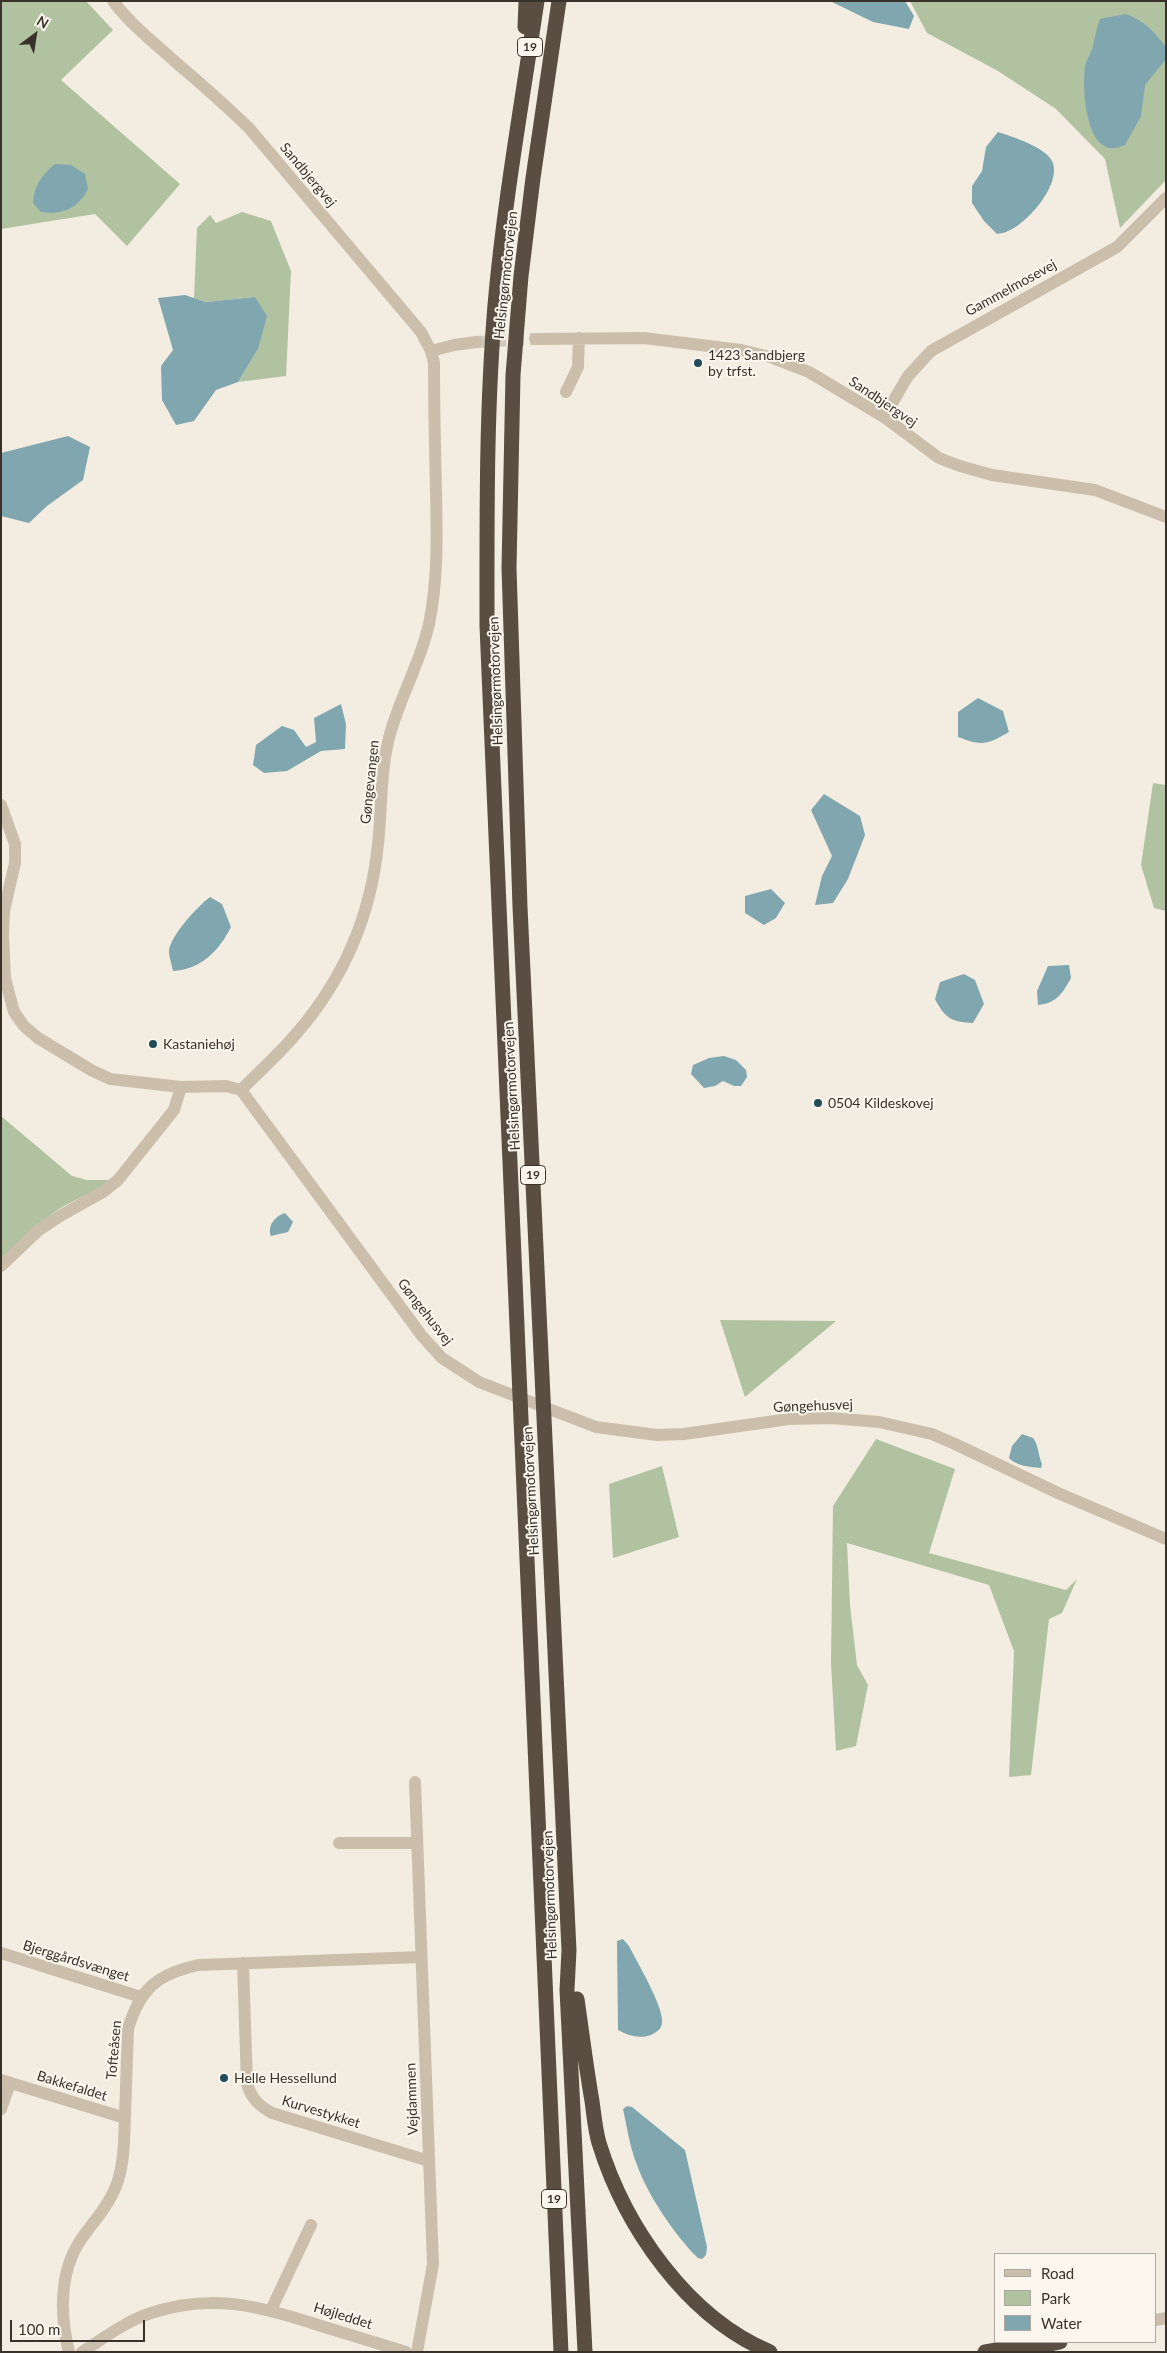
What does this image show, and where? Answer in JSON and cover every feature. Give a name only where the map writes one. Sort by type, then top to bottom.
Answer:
[{"type":"highway","points":[[523,94],[526,1]]},
{"type":"highway","name":"Helsingørmotorvejen","points":[[537,1],[505,213],[491,370],[487,481],[487,626],[561,2352]]},
{"type":"highway","name":"Helsingørmotorvejen","points":[[559,1],[532,178],[521,276],[513,375],[509,568],[520,907],[569,1950],[568,2000],[585,2352]]},
{"type":"highway","points":[[569,1950],[599,2141],[618,2191],[644,2241],[701,2307],[730,2331],[770,2352]]},
{"type":"highway","points":[[985,2352],[1037,2343]]},
{"type":"highway","points":[[1017,2352],[1056,2343]]},
{"type":"street","name":"Sandbjergvej","points":[[113,1],[145,34],[217,97],[249,128],[422,332],[431,351]]},
{"type":"street","name":"Gammelmosevej","points":[[884,417],[908,376],[931,351],[1117,247],[1166,198]]},
{"type":"street","name":"Sandbjergvej","points":[[535,338],[644,338],[741,350],[767,356],[809,372],[884,417],[920,446],[939,458],[992,475],[1095,490],[1166,517]]},
{"type":"street","points":[[566,392],[578,368],[579,338]]},
{"type":"street","points":[[431,351],[476,342]]},
{"type":"street","name":"Gøngevangen","points":[[241,1090],[296,1035],[319,1006],[339,973],[356,938],[366,910],[378,843],[388,742],[428,626],[434,593],[437,552],[434,362],[431,351]]},
{"type":"street","points":[[1,805],[15,844],[15,863],[4,911],[2,934],[5,978],[14,1012],[24,1026],[38,1038],[91,1070],[110,1079],[181,1087],[226,1086],[241,1090]]},
{"type":"street","points":[[1,1266],[39,1230],[103,1192],[118,1180],[174,1110],[181,1087]]},
{"type":"street","name":"Gøngehusvej","points":[[241,1090],[422,1336],[442,1358],[483,1384],[596,1426],[657,1435],[684,1434],[789,1419],[849,1418],[879,1422],[925,1432],[948,1440],[1058,1493],[1166,1539]]},
{"type":"street","name":"Vejdammen","points":[[415,1782],[433,2264],[417,2352]]},
{"type":"street","points":[[339,1843],[417,1843]]},
{"type":"street","name":"Bjerggårdsvænget","points":[[1,1953],[141,1997]]},
{"type":"street","name":"Tofteåsen","points":[[69,2352],[66,2339],[63,2293],[65,2274],[71,2257],[81,2240],[101,2216],[115,2188],[125,2150],[128,2029],[133,2012],[141,1997],[156,1982],[174,1970],[198,1965],[421,1956]]},
{"type":"street","name":"Kurvestykket","points":[[243,1963],[248,2084],[251,2096],[258,2105],[272,2113],[429,2161]]},
{"type":"street","name":"Bakkefaldet","points":[[1,2109],[6,2081],[125,2118]]},
{"type":"street","points":[[270,2310],[312,2225]]},
{"type":"street","name":"Højleddet","points":[[82,2352],[123,2325],[150,2313],[182,2305],[210,2302],[237,2303],[270,2310],[406,2352]]},
{"type":"green space","points":[[1,1],[86,1],[113,30],[61,80],[180,184],[127,246],[95,214],[1,229]]},
{"type":"green space","points":[[910,1],[1166,1],[1166,180],[1120,228],[1105,159],[1056,109],[998,71],[927,33]]},
{"type":"green space","points":[[242,212],[271,221],[291,271],[286,376],[238,382],[258,349],[255,297],[206,302],[194,298],[197,228],[210,215],[216,223]]},
{"type":"green space","points":[[1153,783],[1166,785],[1166,911],[1154,908],[1141,865]]},
{"type":"green space","points":[[1,1116],[72,1176],[87,1180],[110,1180],[56,1211],[1,1259]]},
{"type":"green space","points":[[720,1320],[836,1321],[745,1397]]},
{"type":"green space","points":[[876,1439],[955,1469],[929,1553],[1066,1590],[1077,1579],[1062,1613],[1049,1619],[1031,1775],[1009,1777],[1014,1651],[989,1585],[847,1543],[850,1605],[857,1665],[868,1685],[856,1746],[836,1751],[831,1663],[833,1506]]},
{"type":"green space","points":[[662,1466],[679,1537],[613,1558],[609,1484]]},
{"type":"water","points":[[830,1],[905,1],[914,16],[909,29],[873,22]]},
{"type":"water","points":[[1125,14],[1143,23],[1157,36],[1166,47],[1166,59],[1145,85],[1141,116],[1125,145],[1111,148],[1099,142],[1089,123],[1086,111],[1084,76],[1086,62],[1092,49],[1100,19]]},
{"type":"water","points":[[998,132],[1028,143],[1043,151],[1052,161],[1054,170],[1048,191],[1033,212],[1016,227],[1007,232],[997,234],[984,221],[972,203],[972,186],[982,171],[986,147]]},
{"type":"water","points":[[55,164],[71,165],[85,174],[88,189],[74,206],[68,209],[48,213],[41,212],[33,203],[35,191],[43,176]]},
{"type":"water","points":[[185,295],[206,302],[255,297],[267,316],[258,349],[238,382],[216,390],[194,421],[176,425],[162,400],[161,366],[173,350],[158,298]]},
{"type":"water","points":[[68,436],[90,447],[83,480],[47,506],[29,523],[1,516],[1,453]]},
{"type":"water","points":[[978,698],[1003,711],[1009,732],[995,740],[984,743],[958,737],[958,712]]},
{"type":"water","points":[[341,704],[346,724],[345,749],[321,751],[287,771],[264,773],[253,765],[256,745],[282,726],[294,730],[306,747],[316,742],[314,718]]},
{"type":"water","points":[[824,794],[860,816],[865,835],[848,879],[833,903],[815,905],[822,876],[832,856],[811,810]]},
{"type":"water","points":[[771,889],[785,903],[776,918],[764,925],[745,913],[745,896]]},
{"type":"water","points":[[210,897],[222,904],[231,927],[221,944],[208,958],[192,967],[173,971],[169,951],[174,937],[192,914]]},
{"type":"water","points":[[1069,965],[1071,978],[1062,993],[1050,1002],[1038,1005],[1037,991],[1048,966]]},
{"type":"water","points":[[964,974],[975,980],[984,1004],[973,1023],[949,1018],[935,999],[940,982]]},
{"type":"water","points":[[724,1056],[736,1060],[746,1070],[747,1077],[741,1086],[734,1086],[723,1081],[715,1086],[704,1088],[691,1074],[693,1065],[709,1058]]},
{"type":"water","points":[[285,1213],[293,1222],[288,1232],[271,1236],[271,1225],[278,1216]]},
{"type":"water","points":[[1022,1434],[1033,1438],[1035,1441],[1042,1464],[1041,1468],[1028,1467],[1009,1458],[1012,1446]]},
{"type":"water","points":[[623,1939],[629,1946],[649,1983],[661,2013],[661,2027],[651,2035],[634,2036],[618,2030],[617,1941]]},
{"type":"water","points":[[627,2106],[632,2107],[685,2150],[707,2247],[706,2255],[702,2259],[698,2258],[689,2249],[672,2227],[648,2189],[632,2152],[623,2109]]},
{"type":"tunnel","points":[[476,342],[535,339]]},
{"type":"place","name":"1423 Sandbjerg by trfst.","points":[[698,363]]},
{"type":"place","name":"Kastaniehøj","points":[[153,1044]]},
{"type":"place","name":"0504 Kildeskovej","points":[[818,1103]]},
{"type":"place","name":"Helle Hessellund","points":[[224,2078]]}]
